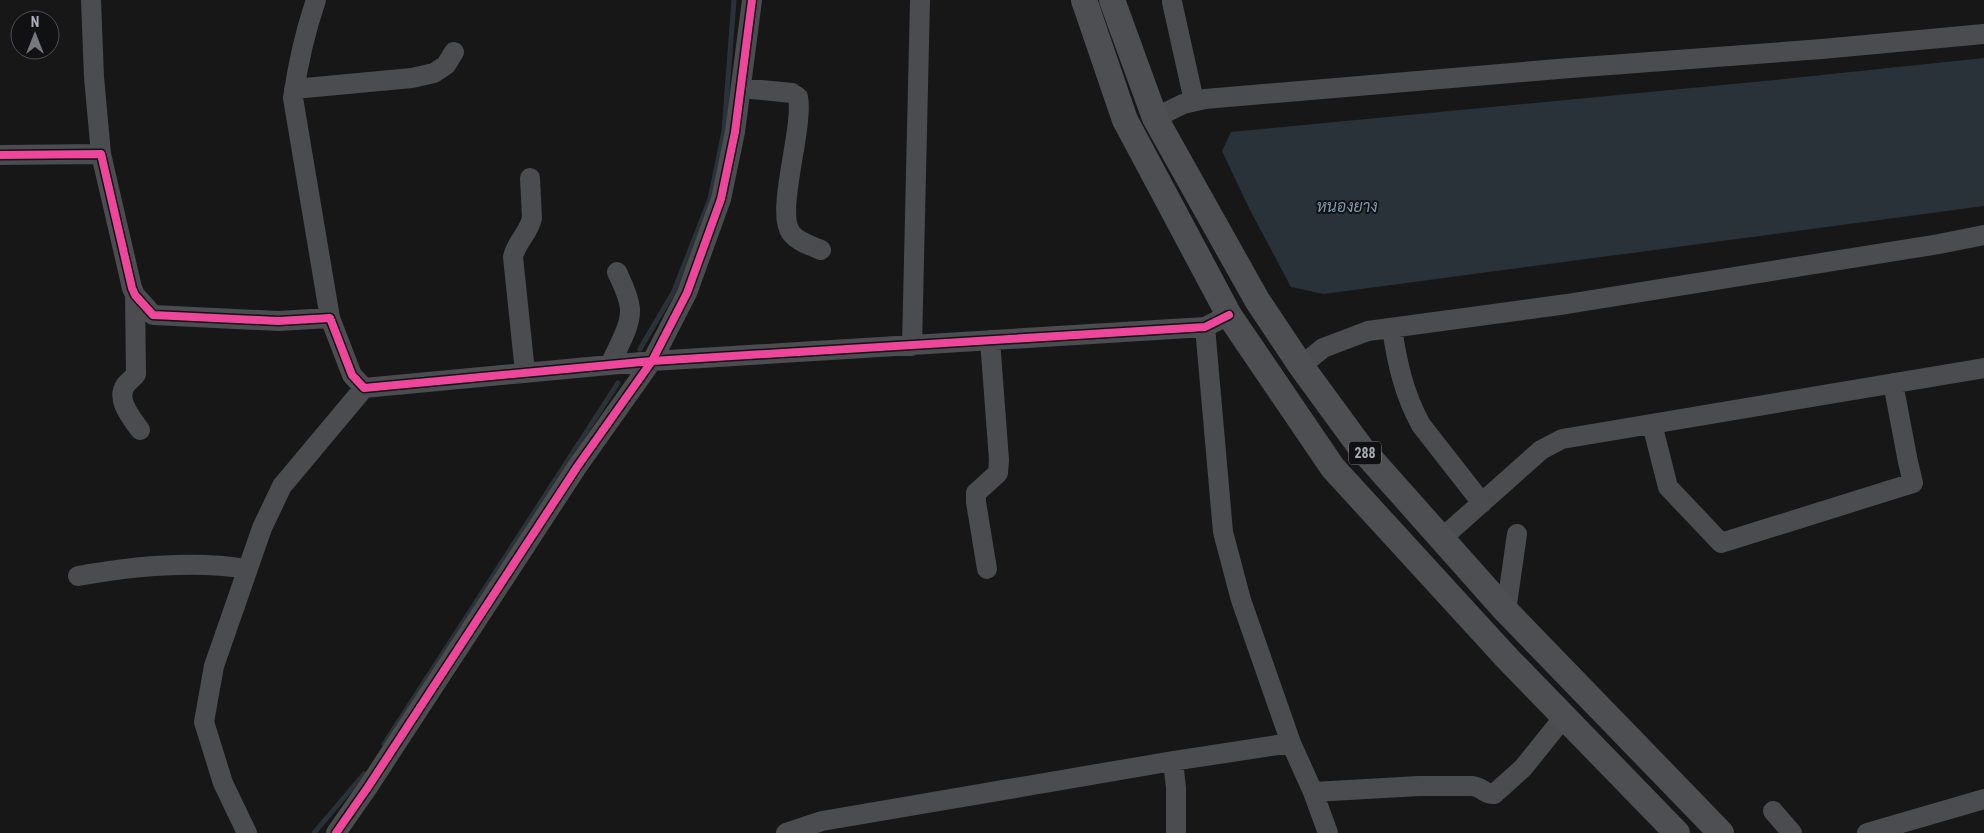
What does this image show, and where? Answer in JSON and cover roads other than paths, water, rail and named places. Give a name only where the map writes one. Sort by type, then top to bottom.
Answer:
[{"type":"main road","name":"288","points":[[1084,0],[1125,120],[1229,315],[1332,468],[1507,658],[1678,833]]},
{"type":"main road","name":"288","points":[[1112,0],[1154,118],[1257,300],[1301,366],[1360,448],[1506,611],[1721,833]]},
{"type":"main road","points":[[1507,658],[1530,636]]},
{"type":"street","points":[[91,0],[100,154],[134,295],[136,374],[124,387],[122,398],[123,403],[140,430]]},
{"type":"street","points":[[316,0],[305,31],[297,67],[293,98],[330,318],[352,375],[364,388]]},
{"type":"street","points":[[336,833],[578,467],[652,361],[687,293],[722,199],[736,132],[752,0]]},
{"type":"street","points":[[912,346],[920,0]]},
{"type":"street","points":[[1172,2],[1194,101]]},
{"type":"street","points":[[1154,118],[1182,104],[1205,99],[1984,34]]},
{"type":"street","points":[[294,89],[412,78],[434,73],[446,65],[454,52]]},
{"type":"street","points":[[741,88],[792,93],[798,97],[786,222],[794,236],[821,250]]},
{"type":"street","points":[[0,155],[100,154]]},
{"type":"street","points":[[525,372],[513,257],[517,244],[531,222],[530,178]]},
{"type":"street","points":[[1301,366],[1323,348],[1368,331],[1567,304],[1939,244],[1984,235]]},
{"type":"street","points":[[610,365],[630,314],[628,298],[617,272]]},
{"type":"street","points":[[134,295],[153,315],[278,321],[330,318]]},
{"type":"street","points":[[247,833],[222,783],[204,722],[214,666],[262,528],[282,486],[364,388],[652,361],[1205,327],[1229,315]]},
{"type":"street","points":[[1205,327],[1223,532],[1241,600],[1291,743],[1313,792],[1328,833]]},
{"type":"street","points":[[1392,328],[1399,372],[1408,399],[1421,425],[1482,503]]},
{"type":"street","points":[[987,569],[976,493],[998,473],[999,460],[990,340]]},
{"type":"street","points":[[1441,539],[1541,450],[1562,439],[1984,368]]},
{"type":"street","points":[[1652,424],[1668,487],[1722,543],[1914,483],[1908,462],[1893,383]]},
{"type":"street","points":[[1506,611],[1517,534]]},
{"type":"street","points":[[78,576],[117,569],[151,567],[194,566],[247,569]]},
{"type":"street","points":[[1313,792],[1420,786],[1472,786],[1480,787],[1487,794],[1494,794],[1523,768],[1564,717]]},
{"type":"street","points":[[786,833],[822,821],[1291,743]]},
{"type":"street","points":[[1174,761],[1176,833]]},
{"type":"street","points":[[1867,833],[1984,799]]},
{"type":"street","points":[[1773,810],[1792,833]]},
{"type":"water","name":"หนองยาง","points":[[1984,58],[1984,206],[1324,294],[1291,287],[1249,208],[1222,151],[1231,132]]},
{"type":"waterway","points":[[640,349],[674,291],[710,199],[724,131],[734,0]]},
{"type":"waterway","points":[[384,744],[618,383]]},
{"type":"waterway","points":[[314,833],[364,774]]}]
